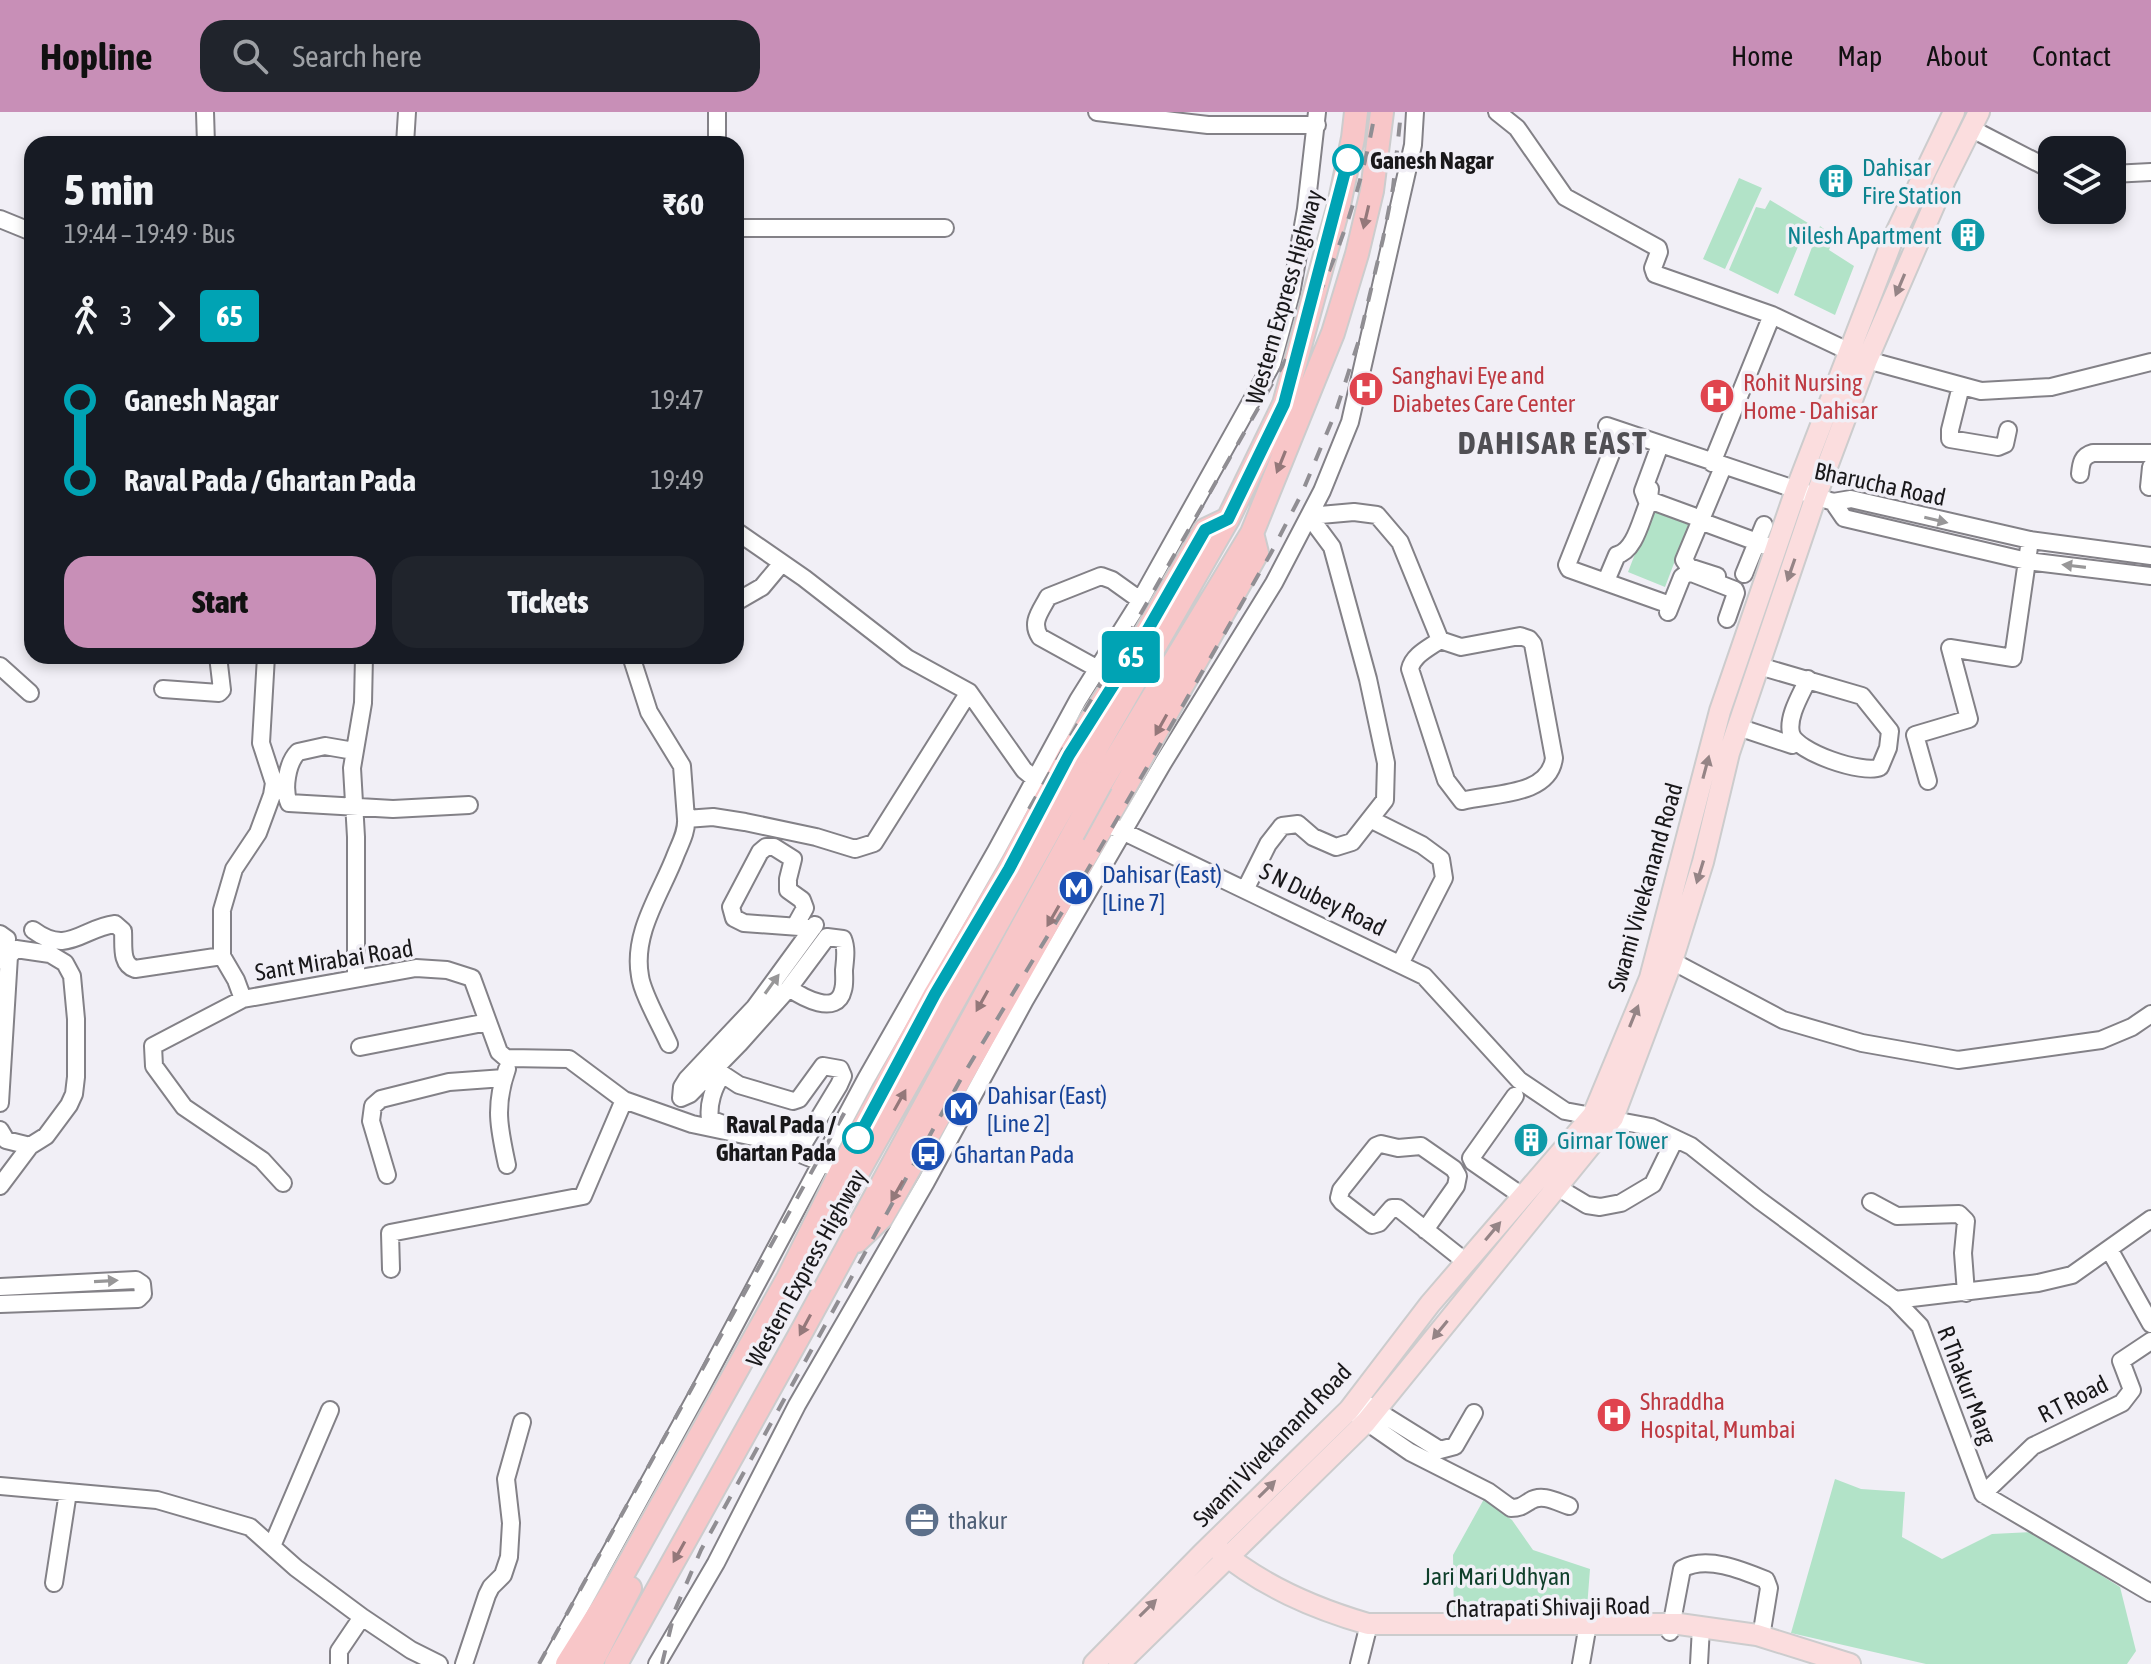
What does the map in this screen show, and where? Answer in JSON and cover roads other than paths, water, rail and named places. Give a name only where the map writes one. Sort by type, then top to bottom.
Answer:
[{"type":"highway","name":"Western Express Highway","points":[[591,1664],[824,1233],[1092,778],[1228,519],[1284,404],[1339,205],[1356,112]]},
{"type":"highway","name":"Western Express Highway","points":[[1092,778],[1252,533],[1333,333],[1372,191],[1382,112]]},
{"type":"highway","points":[[567,1664],[619,1581],[788,1278],[832,1167],[862,1129],[935,994],[1009,869],[1042,786],[1205,530],[1228,519]]},
{"type":"highway","points":[[842,1256],[882,1217],[1114,828],[1257,553],[1252,533]]},
{"type":"highway","name":"Western Express Highway","points":[[616,1664],[842,1256],[1063,829]]},
{"type":"highway","points":[[834,1140],[862,1129]]},
{"type":"highway","points":[[824,1233],[832,1167]]},
{"type":"main road","name":"Swami Vivekanand Road","points":[[1119,1654],[1207,1548],[1362,1410],[1452,1278],[1522,1196],[1603,1116],[1650,978],[1766,546],[1796,490],[1894,235],[1954,112]]},
{"type":"main road","name":"Swami Vivekanand Road","points":[[1094,1664],[1119,1654],[1224,1562],[1470,1294],[1557,1187],[1603,1116],[1672,961],[1703,862],[1738,727],[1824,499],[1867,360],[1973,118]]},
{"type":"main road","points":[[1452,1278],[1470,1294]]},
{"type":"main road","points":[[1207,1548],[1267,1596],[1315,1618],[1368,1629],[1671,1628],[1761,1637],[1850,1664]]},
{"type":"main road","points":[[1701,1631],[1815,1664]]},
{"type":"street","points":[[205,112],[206,136]]},
{"type":"street","points":[[406,136],[407,112]]},
{"type":"street","points":[[717,112],[717,136]]},
{"type":"street","points":[[549,1664],[832,1167],[834,1140],[1042,786],[1098,669],[1272,364],[1291,294],[1317,118],[1208,125],[1097,112]]},
{"type":"street","points":[[657,1664],[716,1563],[797,1405],[926,1182],[1114,828],[1274,583],[1322,491],[1350,422],[1413,145],[1415,112]]},
{"type":"street","points":[[1497,112],[1517,128],[1565,197],[1658,248],[1653,268],[1655,274],[1772,315],[1867,360],[1981,391],[2051,387],[2151,362]]},
{"type":"street","points":[[1973,118],[2038,162]]},
{"type":"street","points":[[2126,173],[2151,172]]},
{"type":"street","points":[[0,219],[24,229]]},
{"type":"street","points":[[744,228],[945,228]]},
{"type":"street","points":[[1717,576],[1689,567],[1684,560],[1772,315]]},
{"type":"street","points":[[1961,386],[1950,439],[1998,447],[2005,444],[2008,430]]},
{"type":"street","name":"Bharucha Road","points":[[1606,581],[1569,569],[1567,560],[1613,428],[1824,499],[1851,499],[2030,540],[2151,556]]},
{"type":"street","points":[[1660,445],[1643,491],[1648,504],[1629,547],[1617,555],[1606,581],[1669,610],[1682,577],[1689,572],[1735,590],[1727,619]]},
{"type":"street","points":[[2080,474],[2081,461],[2093,453],[2151,453]]},
{"type":"street","points":[[2149,487],[2151,467]]},
{"type":"street","points":[[1648,477],[1652,483],[1649,498],[1766,546]]},
{"type":"street","points":[[1824,499],[1844,518],[2027,561],[2151,576]]},
{"type":"street","points":[[1309,516],[1354,512],[1377,515],[1400,542],[1440,640],[1461,647],[1520,636],[1529,639],[1533,644],[1554,758],[1553,767],[1546,776],[1523,790],[1462,801],[1454,794],[1446,780],[1410,669],[1420,654],[1440,640]]},
{"type":"street","points":[[1246,888],[1268,844],[1282,826],[1298,824],[1313,837],[1336,847],[1352,842],[1385,800],[1386,763],[1368,679],[1332,547],[1309,516]]},
{"type":"street","points":[[1744,574],[1766,546],[1764,525]]},
{"type":"street","name":"S N Dubey Road","points":[[744,537],[907,658],[969,692],[1024,770],[1042,786],[1114,828],[1246,888],[1424,976],[1519,1080],[1565,1111],[1603,1116]]},
{"type":"street","points":[[1928,781],[1915,735],[1969,719],[1950,648],[2013,658],[2030,540]]},
{"type":"street","points":[[744,597],[762,587],[782,563]]},
{"type":"street","points":[[1098,669],[1040,637],[1035,622],[1048,597],[1101,576],[1140,600]]},
{"type":"street","points":[[1760,663],[1788,669],[1791,674],[1808,679],[1862,696],[1890,731],[1880,767],[1862,769],[1815,753],[1800,746],[1794,739],[1791,725],[1796,704],[1808,679]]},
{"type":"street","points":[[163,689],[219,693],[222,690],[219,664]]},
{"type":"street","points":[[240,990],[222,956],[222,910],[234,869],[258,833],[272,795],[274,783],[261,743],[266,664]]},
{"type":"street","points":[[356,977],[354,751],[363,703],[364,664]]},
{"type":"street","points":[[634,664],[649,712],[682,766],[686,828],[669,874],[649,911],[641,951],[640,976],[669,1044]]},
{"type":"street","points":[[0,666],[30,693]]},
{"type":"street","points":[[686,819],[713,817],[745,822],[855,849],[874,843],[969,692]]},
{"type":"street","points":[[1738,727],[1792,745]]},
{"type":"street","points":[[354,751],[325,746],[298,752],[290,764],[286,798],[289,803],[393,809],[469,805]]},
{"type":"street","points":[[1370,819],[1422,845],[1441,859],[1444,878],[1400,964]]},
{"type":"street","points":[[749,1024],[789,988],[811,931],[802,900],[788,890],[793,859],[774,847],[766,847],[760,852],[731,907],[737,921],[811,931],[843,939],[845,944],[840,997],[822,1004],[806,999],[789,988]]},
{"type":"street","points":[[33,930],[56,941],[68,941],[115,924],[123,931],[124,961],[135,969],[222,956]]},
{"type":"street","points":[[683,1090],[690,1094],[749,1024],[811,931]]},
{"type":"street","points":[[0,934],[7,939],[7,944],[0,1011]]},
{"type":"street","points":[[0,1103],[9,956],[16,949],[50,954],[65,963],[72,976],[76,1019],[74,1094],[46,1136],[30,1146],[0,1186]]},
{"type":"street","points":[[1672,961],[1783,1020],[1862,1043],[1958,1060],[2101,1040],[2132,1027],[2151,1014]]},
{"type":"street","name":"Sant Mirabai Road","points":[[283,1183],[262,1160],[184,1107],[154,1066],[153,1046],[240,990],[416,968],[447,970],[472,978],[499,1052],[511,1060]]},
{"type":"street","points":[[360,1047],[488,1022]]},
{"type":"street","points":[[507,1165],[498,1126],[497,1104],[511,1060],[569,1059],[624,1100],[692,1124],[803,1147]]},
{"type":"street","points":[[673,1118],[683,1090],[678,1065]]},
{"type":"street","points":[[712,1069],[755,1091],[793,1101],[799,1099],[823,1066],[840,1069],[843,1076],[839,1085],[803,1147]]},
{"type":"street","points":[[712,1069],[714,1089],[710,1119],[803,1147],[832,1167]]},
{"type":"street","points":[[387,1175],[371,1121],[373,1106],[381,1099],[449,1082],[504,1078]]},
{"type":"street","points":[[1515,1096],[1471,1158],[1522,1196]]},
{"type":"street","points":[[391,1269],[390,1233],[583,1196],[624,1100]]},
{"type":"street","points":[[692,1124],[709,1113]]},
{"type":"street","name":"R Thakur Marg","points":[[1603,1116],[1651,1127],[1691,1146],[1895,1300],[1920,1326],[1983,1494]]},
{"type":"street","points":[[0,1130],[6,1140],[30,1146]]},
{"type":"street","points":[[1557,1187],[1587,1205],[1600,1207],[1621,1203],[1653,1184],[1675,1139]]},
{"type":"street","points":[[1425,1230],[1456,1186],[1458,1176],[1454,1169],[1421,1146],[1376,1146],[1341,1190],[1339,1198],[1367,1224],[1379,1223],[1392,1208],[1401,1210],[1425,1230],[1466,1262]]},
{"type":"street","points":[[1871,1202],[1897,1216],[1959,1214],[1966,1221],[1963,1253],[1966,1293]]},
{"type":"street","points":[[1895,1300],[2038,1283],[2072,1275],[2151,1219]]},
{"type":"street","points":[[2109,1249],[2151,1324]]},
{"type":"street","points":[[0,1287],[136,1280],[142,1284],[143,1294],[138,1299],[0,1304]]},
{"type":"street","points":[[64,1283],[65,1301]]},
{"type":"street","name":"R T Road","points":[[1983,1494],[2033,1446],[2122,1403],[2132,1390],[2121,1361],[2151,1341]]},
{"type":"street","points":[[272,1546],[330,1410]]},
{"type":"street","points":[[1362,1410],[1446,1450],[1455,1446],[1474,1413]]},
{"type":"street","points":[[1362,1410],[1410,1452],[1489,1492],[1511,1508],[1522,1508],[1534,1498],[1545,1497],[1569,1506]]},
{"type":"street","points":[[464,1664],[487,1595],[503,1575],[509,1557],[511,1523],[506,1479],[522,1422]]},
{"type":"street","points":[[0,1486],[157,1500],[250,1527],[296,1568],[362,1617],[411,1650],[439,1664]]},
{"type":"street","points":[[54,1583],[68,1492]]},
{"type":"street","points":[[1983,1494],[2151,1593]]},
{"type":"street","points":[[1671,1628],[1682,1569],[1691,1564],[1712,1564],[1766,1580],[1769,1588],[1761,1637]]},
{"type":"street","points":[[339,1664],[339,1651],[362,1617]]},
{"type":"street","points":[[1581,1664],[1587,1628]]},
{"type":"street","points":[[1359,1664],[1368,1629]]},
{"type":"street","points":[[1699,1664],[1701,1631]]},
{"type":"railway","points":[[1029,809],[1300,335],[1325,282],[1346,226],[1363,170],[1375,112]]},
{"type":"railway","points":[[662,1664],[675,1610],[701,1550],[962,1077],[1084,876],[1271,553],[1302,493],[1336,411],[1359,340],[1393,188],[1401,112]]},
{"type":"railway","points":[[539,1664],[847,1108]]},
{"type":"place","name":"Ganesh Nagar","points":[[1348,160]]},
{"type":"place","name":"Dahisar Fire Station","points":[[1836,181]]},
{"type":"place","name":"Nilesh Apartment","points":[[1968,235]]},
{"type":"place","name":"Sanghavi Eye and Diabetes Care Center","points":[[1366,389]]},
{"type":"place","name":"Rohit Nursing Home - Dahisar","points":[[1717,396]]},
{"type":"place","name":"Dahisar (East) [Line 7]","points":[[1076,888]]},
{"type":"place","name":"Dahisar (East) [Line 2]","points":[[961,1109]]},
{"type":"place","name":"Raval Pada / Ghartan Pada","points":[[858,1138]]},
{"type":"place","name":"Girnar Tower","points":[[1531,1140]]},
{"type":"place","name":"Ghartan Pada","points":[[928,1154]]},
{"type":"place","name":"Shraddha Hospital, Mumbai","points":[[1614,1415]]},
{"type":"place","name":"thakur","points":[[922,1520]]},
{"type":"district","name":"DAHISAR EAST","points":[[1553,442]]},
{"type":"park label","name":"Jari Mari Udhyan","points":[[1497,1576]]}]
